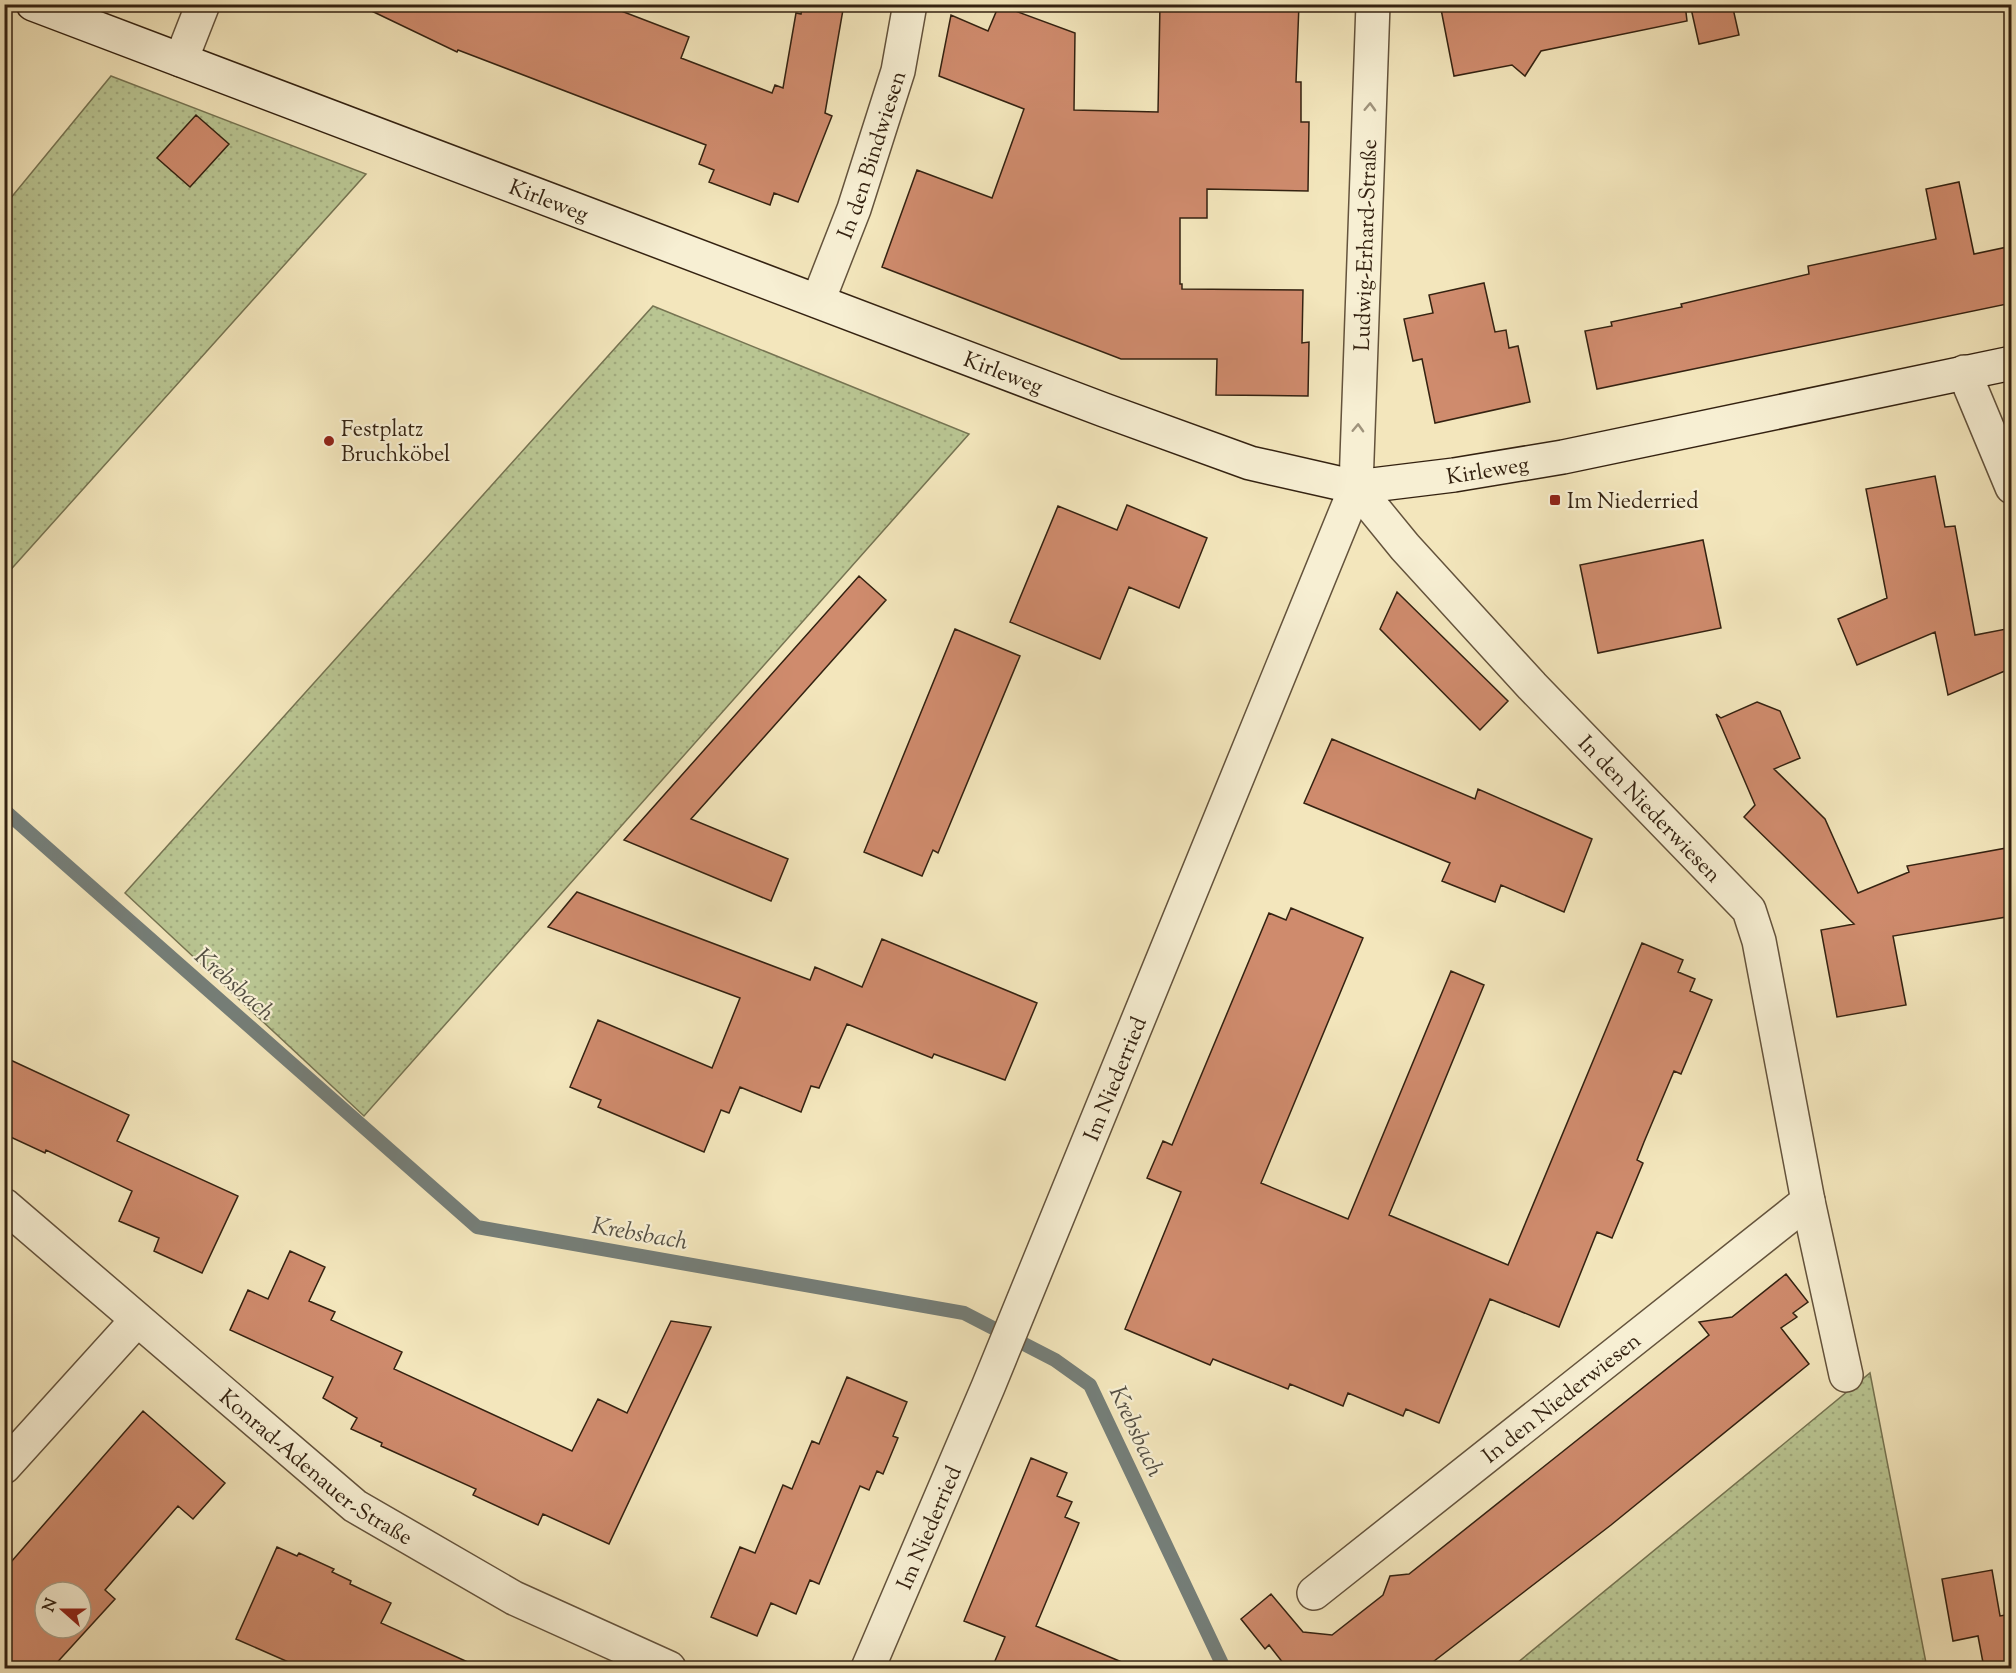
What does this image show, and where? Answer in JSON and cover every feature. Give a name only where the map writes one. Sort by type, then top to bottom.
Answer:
[{"type":"street","name":"Kirleweg","points":[[33,4],[1250,464],[1356,486],[1454,476],[1563,457],[2012,363]]},
{"type":"street","points":[[181,60],[203,4]]},
{"type":"street","name":"In den Bindwiesen","points":[[818,301],[854,209],[898,71],[910,4]]},
{"type":"street","name":"Ludwig-Erhard-Straße","points":[[1356,486],[1373,4]]},
{"type":"street","points":[[1964,372],[2012,487]]},
{"type":"street","name":"In den Niederwiesen","points":[[1356,486],[1405,548],[1532,686],[1749,910],[1759,941],[1808,1201],[1846,1375]]},
{"type":"street","name":"Im Niederried","points":[[868,1668],[988,1387],[1356,486]]},
{"type":"street","name":"In den Niederwiesen","points":[[1314,1593],[1808,1201]]},
{"type":"street","name":"Konrad-Adenauer-Straße","points":[[4,1205],[355,1506],[514,1598],[669,1668]]},
{"type":"street","points":[[4,1467],[137,1320]]},
{"type":"green space","points":[[111,76],[366,174],[5,576],[5,205]]},
{"type":"green space","points":[[653,306],[969,434],[364,1116],[125,893]]},
{"type":"green space","points":[[1870,1373],[1927,1668],[1511,1668]]},
{"type":"building","points":[[357,4],[603,4],[689,37],[681,58],[772,93],[775,85],[783,88],[796,13],[801,14],[803,4],[844,4],[825,113],[832,116],[798,202],[774,193],[770,205],[709,182],[714,170],[699,164],[706,145],[458,50],[457,52]]},
{"type":"building","points":[[1160,4],[1299,4],[1296,82],[1301,82],[1301,122],[1309,122],[1308,191],[1207,189],[1207,218],[1180,218],[1180,284],[1182,284],[1182,289],[1303,290],[1302,343],[1309,342],[1308,396],[1216,395],[1217,359],[1121,359],[882,267],[917,170],[992,198],[1024,109],[939,76],[951,15],[988,31],[999,5],[1075,33],[1074,110],[1158,112]]},
{"type":"building","points":[[1440,4],[1685,4],[1687,21],[1541,51],[1525,76],[1512,65],[1454,76]]},
{"type":"building","points":[[1690,4],[1732,4],[1739,35],[1699,44]]},
{"type":"building","points":[[196,115],[229,144],[190,187],[157,158]]},
{"type":"building","points":[[1959,182],[1974,254],[2012,246],[2012,303],[1597,389],[1585,331],[1612,326],[1611,322],[1682,307],[1681,304],[1809,274],[1808,266],[1936,239],[1926,189]]},
{"type":"building","points":[[1484,283],[1495,332],[1506,330],[1509,348],[1518,346],[1530,402],[1435,423],[1422,359],[1413,361],[1404,319],[1433,313],[1429,295]]},
{"type":"building","points":[[1935,476],[1945,527],[1955,526],[1975,635],[2006,629],[2012,655],[2012,668],[1948,695],[1935,632],[1857,665],[1838,619],[1887,598],[1866,489]]},
{"type":"building","points":[[1127,505],[1207,538],[1179,608],[1129,587],[1100,659],[1010,622],[1058,506],[1117,530]]},
{"type":"building","points":[[1703,540],[1721,628],[1598,653],[1580,565]]},
{"type":"building","points":[[859,576],[886,600],[691,819],[788,859],[771,901],[624,840]]},
{"type":"building","points":[[1397,592],[1508,701],[1480,730],[1380,629]]},
{"type":"building","points":[[955,629],[1020,656],[938,853],[933,850],[922,876],[864,852]]},
{"type":"building","points":[[1757,702],[1780,711],[1800,758],[1774,769],[1825,819],[1858,893],[1909,872],[1907,866],[2012,847],[2012,916],[1893,936],[1906,1005],[1837,1017],[1821,930],[1854,924],[1744,817],[1755,805],[1716,714],[1721,718]]},
{"type":"building","points":[[1332,739],[1475,799],[1478,789],[1592,839],[1564,912],[1501,885],[1495,902],[1442,881],[1450,863],[1304,803]]},
{"type":"building","points":[[577,892],[810,980],[815,967],[862,987],[882,939],[1037,1003],[1005,1080],[934,1054],[932,1058],[847,1024],[819,1088],[811,1086],[801,1112],[740,1087],[729,1113],[721,1110],[704,1152],[598,1107],[601,1100],[570,1087],[598,1020],[712,1068],[740,998],[548,927]]},
{"type":"building","points":[[1291,908],[1363,938],[1261,1183],[1348,1219],[1451,971],[1484,985],[1389,1215],[1508,1265],[1642,943],[1683,960],[1678,972],[1695,979],[1690,991],[1712,1000],[1681,1074],[1674,1071],[1644,1142],[1637,1160],[1643,1163],[1612,1238],[1597,1232],[1559,1327],[1490,1299],[1439,1423],[1406,1409],[1403,1416],[1348,1393],[1343,1406],[1290,1384],[1288,1389],[1213,1359],[1210,1365],[1125,1329],[1181,1192],[1147,1178],[1163,1141],[1172,1145],[1269,913],[1286,920]]},
{"type":"building","points":[[4,1057],[129,1115],[117,1141],[238,1196],[202,1273],[154,1251],[159,1238],[119,1221],[132,1191],[46,1150],[45,1153],[4,1134]]},
{"type":"building","points":[[290,1251],[325,1267],[309,1301],[335,1312],[331,1320],[402,1352],[394,1369],[572,1451],[598,1399],[627,1413],[671,1321],[711,1327],[609,1544],[543,1514],[538,1525],[473,1495],[476,1489],[381,1446],[382,1443],[351,1429],[357,1418],[323,1398],[333,1377],[230,1330],[248,1290],[268,1299]]},
{"type":"building","points":[[1786,1274],[1808,1302],[1793,1313],[1797,1317],[1781,1328],[1809,1364],[1611,1525],[1425,1668],[1287,1668],[1269,1645],[1265,1649],[1241,1619],[1271,1594],[1303,1632],[1332,1635],[1383,1595],[1390,1576],[1409,1574],[1709,1335],[1699,1322],[1732,1317]]},
{"type":"building","points":[[847,1377],[907,1402],[893,1436],[898,1438],[883,1474],[877,1471],[869,1490],[860,1486],[819,1584],[810,1580],[796,1614],[771,1603],[757,1636],[711,1617],[740,1547],[755,1553],[783,1485],[792,1489],[812,1441],[819,1444]]},
{"type":"building","points":[[143,1411],[225,1483],[193,1519],[178,1506],[105,1590],[115,1599],[93,1623],[93,1580],[33,1580],[33,1640],[78,1640],[52,1668],[4,1668],[4,1570]]},
{"type":"building","points":[[1031,1458],[1067,1473],[1057,1496],[1072,1502],[1065,1517],[1079,1523],[1036,1626],[1136,1668],[992,1668],[1005,1637],[964,1621]]},
{"type":"building","points":[[277,1547],[297,1556],[299,1553],[334,1569],[332,1572],[351,1581],[350,1584],[391,1603],[381,1623],[481,1668],[302,1668],[236,1639]]},
{"type":"building","points":[[1992,1570],[2000,1616],[2012,1614],[2012,1668],[1984,1668],[1978,1636],[1953,1641],[1942,1579]]},
{"type":"waterway","name":"Krebsbach","points":[[4,810],[477,1227],[964,1313],[1055,1360],[1090,1385],[1224,1668]]},
{"type":"place","name":"Festplatz Bruchköbel","points":[[329,441]]},
{"type":"place","name":"Im Niederried","points":[[1555,500]]}]
